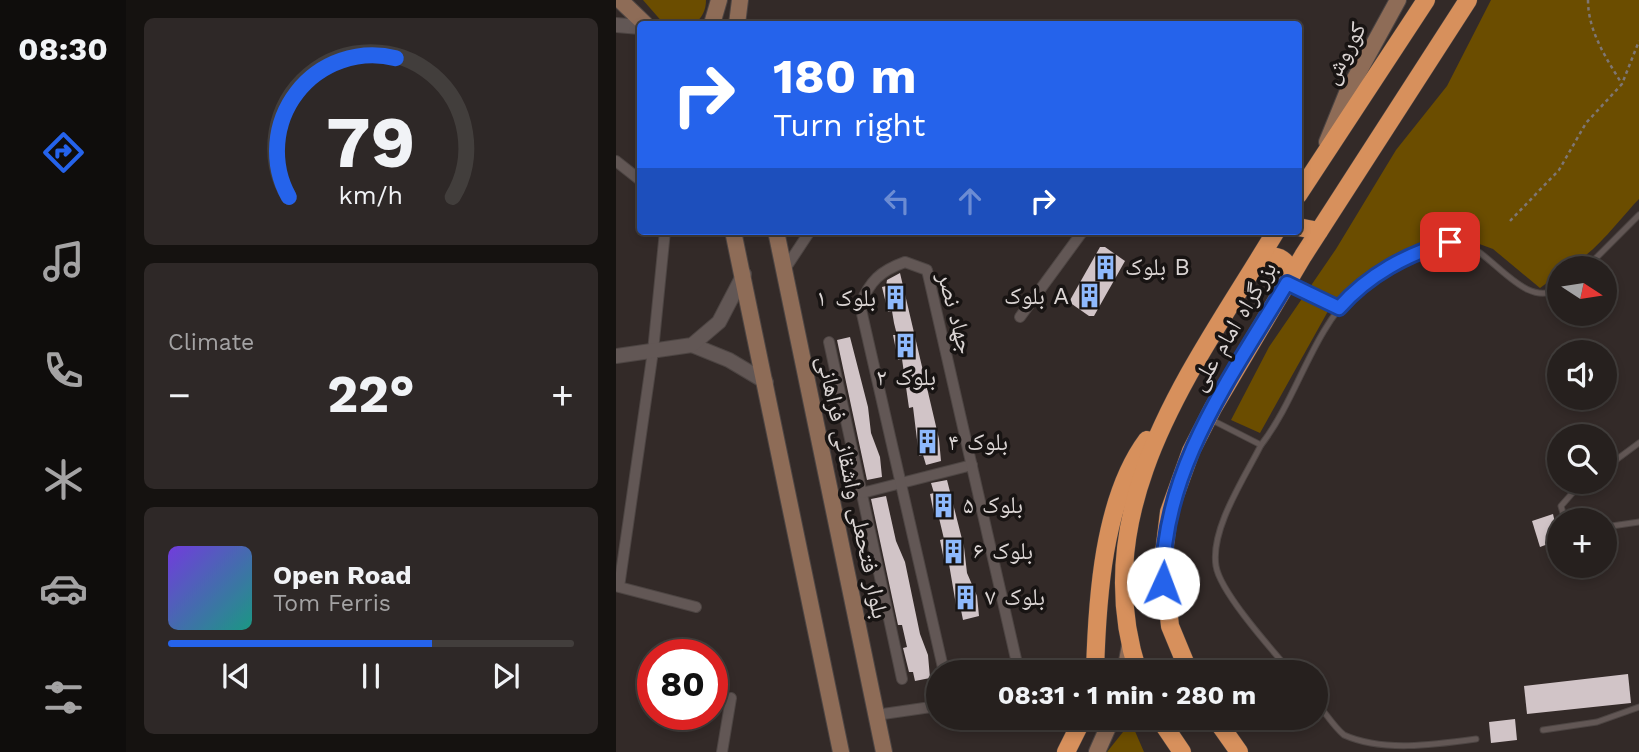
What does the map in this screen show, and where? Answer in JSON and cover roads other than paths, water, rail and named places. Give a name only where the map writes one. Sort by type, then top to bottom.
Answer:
[{"type":"highway","points":[[1302,189],[1426,0]]},
{"type":"highway","name":"بزرگراه امام علی","points":[[1184,660],[1170,626],[1163,561],[1169,512],[1178,485],[1208,418],[1288,281],[1468,0]]},
{"type":"highway","points":[[1302,228],[1319,231]]},
{"type":"highway","name":"بزرگراه امام علی","points":[[1134,660],[1130,645],[1125,591],[1125,549],[1130,515],[1148,453],[1168,412],[1274,235]]},
{"type":"highway","points":[[1260,258],[1282,258],[1288,264],[1288,281]]},
{"type":"highway","points":[[1095,660],[1097,608],[1111,527],[1133,458],[1168,412]]},
{"type":"highway","points":[[1066,752],[1077,730]]},
{"type":"highway","points":[[1167,730],[1182,752]]},
{"type":"highway","points":[[1223,730],[1239,752]]},
{"type":"main road","points":[[620,0],[639,21]]},
{"type":"main road","points":[[716,21],[719,0]]},
{"type":"main road","points":[[737,21],[740,0]]},
{"type":"main road","name":"کوروش","points":[[1317,167],[1347,93],[1398,0]]},
{"type":"main road","points":[[734,235],[841,752]]},
{"type":"main road","name":"بلوار فتحعلی واشقانی فراهانی","points":[[777,235],[884,752]]},
{"type":"main road","points":[[1127,660],[1130,645]]},
{"type":"main road","points":[[1097,752],[1107,730]]},
{"type":"street","points":[[616,25],[637,26]]},
{"type":"street","points":[[618,164],[637,178]]},
{"type":"street","points":[[665,235],[653,351],[619,587],[696,607]]},
{"type":"street","points":[[785,269],[807,235]]},
{"type":"street","points":[[1020,317],[1080,235]]},
{"type":"street","name":"جهاد نصر","points":[[941,660],[860,305],[870,282],[881,273],[905,262],[927,270],[1016,660]]},
{"type":"street","points":[[616,356],[692,345],[719,322],[744,274]]},
{"type":"street","points":[[829,342],[902,679]]},
{"type":"street","points":[[692,345],[737,365],[766,382]]},
{"type":"street","points":[[862,493],[972,466]]},
{"type":"street","points":[[722,752],[731,698]]},
{"type":"street","points":[[876,715],[926,708]]},
{"type":"lane","points":[[1598,256],[1639,215]]},
{"type":"lane","points":[[1282,660],[1226,588],[1216,567],[1216,546],[1228,508],[1261,445],[1286,407],[1331,318],[1356,289],[1388,268],[1425,248],[1450,242],[1465,244],[1486,256],[1513,282],[1536,293],[1547,291]]},
{"type":"lane","points":[[1288,281],[1339,308]]},
{"type":"lane","points":[[1208,418],[1261,445]]},
{"type":"lane","points":[[1617,459],[1639,443]]},
{"type":"lane","points":[[1562,508],[1572,494]]},
{"type":"lane","points":[[1617,525],[1639,522]]},
{"type":"lane","points":[[1543,730],[1597,722],[1639,707]]},
{"type":"lane","points":[[1328,716],[1344,735],[1378,750],[1413,751],[1476,739]]},
{"type":"place","name":"بلوک B","points":[[1105,267]]},
{"type":"place","name":"بلوک A","points":[[1089,296]]},
{"type":"place","name":"بلوک ۱","points":[[896,298]]},
{"type":"place","name":"بلوک ۲","points":[[906,346]]},
{"type":"place","name":"بلوک ۴","points":[[928,442]]},
{"type":"place","name":"بلوک ۵","points":[[943,505]]},
{"type":"place","name":"بلوک ۶","points":[[953,551]]},
{"type":"place","name":"بلوک ۷","points":[[965,597]]}]
